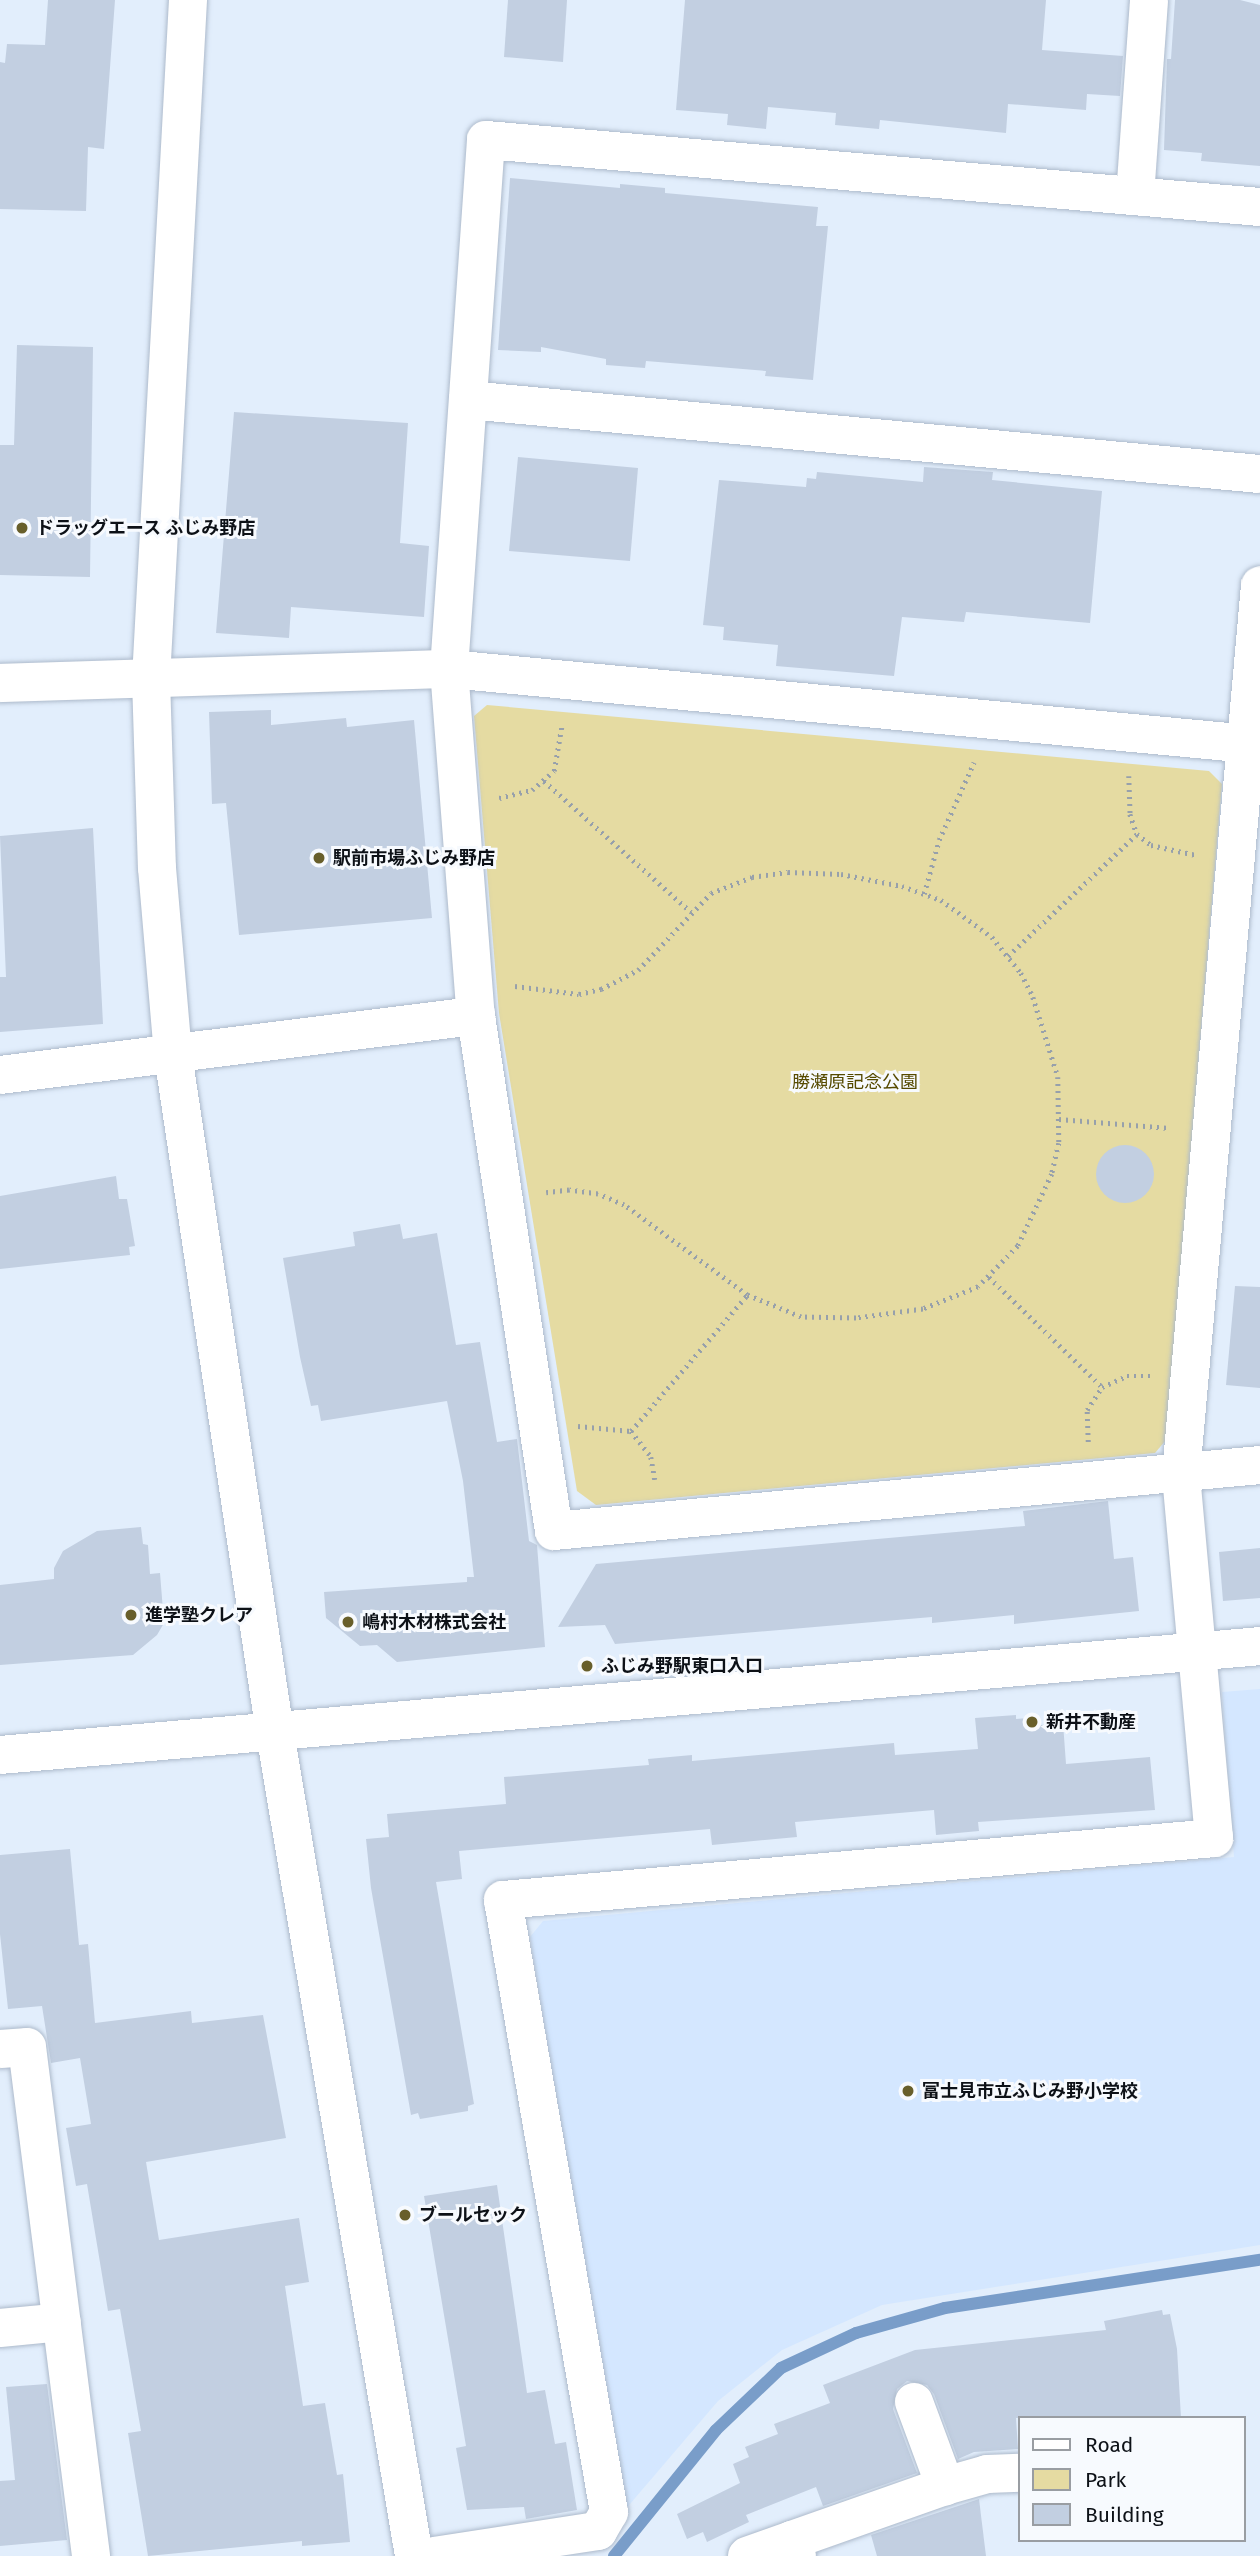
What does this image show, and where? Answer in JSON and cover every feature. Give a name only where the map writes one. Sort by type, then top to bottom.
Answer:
[{"type":"street","points":[[188,0],[150,679],[157,869],[173,1055],[275,1733],[414,2556]]},
{"type":"street","points":[[1135,197],[1149,0]]},
{"type":"street","points":[[1260,207],[486,140],[449,669],[475,1016],[554,1531],[1260,1465]]},
{"type":"street","points":[[468,400],[1260,474]]},
{"type":"street","points":[[434,2556],[607,2543],[609,2512],[503,1899],[1214,1838],[1181,1474],[1253,745],[1260,586]]},
{"type":"street","points":[[0,683],[449,669],[1253,745]]},
{"type":"street","points":[[0,1075],[475,1016]]},
{"type":"street","points":[[0,1755],[1260,1646]]},
{"type":"street","points":[[0,2049],[27,2046],[91,2556]]},
{"type":"street","points":[[0,2328],[62,2322]]},
{"type":"street","points":[[914,2402],[945,2486]]},
{"type":"street","points":[[747,2556],[794,2548],[945,2486],[987,2474],[1018,2473]]},
{"type":"path","points":[[550,723],[576,725]]},
{"type":"path","points":[[491,799],[532,790],[544,781],[560,754],[562,724]]},
{"type":"path","points":[[960,760],[986,762]]},
{"type":"path","points":[[924,894],[939,840],[974,762]]},
{"type":"path","points":[[1117,774],[1140,777]]},
{"type":"path","points":[[1129,776],[1130,814],[1137,834],[1151,845],[1200,856]]},
{"type":"path","points":[[544,781],[691,912]]},
{"type":"path","points":[[1008,956],[1137,834]]},
{"type":"path","points":[[1199,869],[1202,843]]},
{"type":"path","points":[[509,997],[507,984],[579,994],[620,981],[657,953],[711,892],[752,877],[788,872],[841,874],[924,894],[968,917],[1008,956],[1021,973],[1043,1020],[1058,1077],[1059,1143],[1042,1200],[1018,1246],[989,1277],[953,1300],[923,1309],[869,1317],[801,1317],[747,1295],[624,1205],[598,1194],[569,1190],[539,1194]]},
{"type":"path","points":[[1174,1142],[1176,1115]]},
{"type":"path","points":[[1059,1119],[1175,1129]]},
{"type":"path","points":[[989,1277],[1102,1387]]},
{"type":"path","points":[[631,1431],[747,1295]]},
{"type":"path","points":[[1089,1446],[1087,1410],[1102,1387],[1127,1376],[1155,1376],[1154,1387]]},
{"type":"path","points":[[574,1414],[579,1438]]},
{"type":"path","points":[[577,1426],[590,1424],[631,1431],[651,1457],[655,1481]]},
{"type":"path","points":[[1076,1447],[1100,1445]]},
{"type":"path","points":[[642,1482],[669,1480]]},
{"type":"shaded area","name":"富士見市立ふじみ野小学校","points":[[1260,1689],[1260,2245],[882,2305],[782,2350],[718,2401],[624,2511],[530,1937],[543,1921],[1234,1857],[1222,1692]]},
{"type":"green space","name":"勝瀬原記念公園","points":[[487,705],[1209,771],[1222,784],[1166,1440],[1155,1453],[596,1505],[577,1491],[499,1013],[474,716]]},
{"type":"building","points":[[48,0],[115,0],[104,149],[88,147],[86,211],[0,209],[0,62],[5,63],[7,44],[45,45]]},
{"type":"building","points":[[508,0],[567,0],[563,62],[504,57]]},
{"type":"building","points":[[685,0],[1046,0],[1042,50],[1123,56],[1120,96],[1087,94],[1086,110],[1008,104],[1006,133],[880,120],[879,129],[835,125],[836,113],[768,107],[766,129],[727,125],[728,114],[676,110]]},
{"type":"building","points":[[1175,0],[1240,0],[1260,5],[1260,166],[1201,161],[1202,153],[1164,150],[1167,59],[1171,59]]},
{"type":"building","points":[[510,178],[620,188],[620,184],[665,188],[665,193],[818,207],[816,226],[828,226],[813,380],[765,376],[766,371],[646,361],[645,368],[606,365],[606,359],[541,347],[541,352],[498,350]]},
{"type":"building","points":[[17,345],[93,347],[90,577],[0,575],[0,445],[14,445]]},
{"type":"building","points":[[234,412],[408,423],[400,543],[429,546],[424,617],[291,607],[289,638],[216,633]]},
{"type":"building","points":[[518,457],[638,468],[630,561],[509,551]]},
{"type":"building","points":[[924,467],[993,472],[992,480],[1102,491],[1090,623],[966,612],[964,622],[902,617],[894,676],[776,666],[778,645],[723,640],[724,627],[703,625],[719,480],[806,487],[807,478],[816,479],[817,472],[923,482]]},
{"type":"building","points":[[271,710],[271,725],[346,718],[347,727],[414,720],[432,918],[239,935],[226,803],[212,804],[209,712]]},
{"type":"building","points":[[93,828],[103,1024],[0,1032],[0,977],[6,977],[0,836]]},
{"type":"building","points":[[1119,1145],[1131,1145],[1146,1153],[1154,1168],[1154,1180],[1146,1195],[1131,1203],[1119,1203],[1104,1195],[1096,1180],[1096,1168],[1104,1153]]},
{"type":"building","points":[[116,1176],[119,1199],[127,1199],[135,1246],[129,1247],[130,1255],[0,1269],[0,1196]]},
{"type":"building","points":[[400,1224],[403,1239],[437,1233],[456,1345],[480,1342],[497,1442],[517,1439],[529,1541],[537,1545],[545,1647],[397,1662],[377,1645],[360,1646],[326,1618],[324,1592],[467,1582],[467,1577],[474,1577],[463,1481],[447,1401],[321,1421],[318,1405],[311,1406],[300,1357],[283,1258],[355,1246],[353,1232]]},
{"type":"building","points":[[1235,1286],[1260,1287],[1260,1388],[1226,1385]]},
{"type":"building","points":[[1108,1501],[1114,1559],[1133,1557],[1139,1611],[1014,1624],[1014,1615],[932,1623],[932,1617],[615,1644],[605,1625],[558,1627],[596,1564],[1025,1526],[1023,1511]]},
{"type":"building","points":[[141,1527],[143,1544],[148,1545],[150,1574],[160,1573],[164,1623],[157,1635],[133,1655],[0,1665],[0,1585],[54,1579],[54,1568],[63,1551],[97,1531]]},
{"type":"building","points":[[1260,1548],[1260,1598],[1223,1601],[1219,1552]]},
{"type":"building","points":[[1016,1715],[1016,1719],[1040,1717],[1041,1725],[1063,1723],[1066,1764],[1150,1757],[1155,1810],[978,1822],[979,1831],[936,1835],[934,1810],[795,1822],[797,1837],[712,1845],[710,1829],[459,1851],[462,1879],[436,1882],[474,2104],[468,2106],[468,2111],[420,2119],[418,2113],[411,2115],[371,1888],[366,1839],[389,1837],[387,1814],[506,1804],[504,1777],[649,1765],[648,1759],[692,1755],[692,1761],[894,1743],[895,1755],[978,1749],[975,1718]]},
{"type":"building","points":[[70,1849],[79,1945],[88,1944],[95,2023],[191,2011],[192,2023],[263,2015],[286,2138],[146,2162],[159,2240],[299,2218],[309,2282],[285,2286],[303,2406],[325,2403],[337,2475],[343,2474],[350,2542],[302,2546],[302,2541],[148,2556],[128,2433],[141,2431],[120,2309],[108,2311],[87,2184],[76,2186],[66,2128],[91,2124],[80,2058],[51,2063],[42,2006],[8,2009],[0,1934],[0,1855]]},
{"type":"building","points":[[497,2185],[527,2393],[545,2390],[555,2444],[566,2442],[577,2510],[526,2519],[524,2507],[467,2510],[456,2448],[466,2446],[424,2196]]},
{"type":"building","points":[[1162,2310],[1163,2315],[1170,2314],[1177,2349],[1181,2416],[1018,2416],[1018,2449],[974,2452],[958,2459],[934,2394],[927,2385],[907,2381],[897,2389],[893,2409],[917,2473],[823,2506],[816,2487],[746,2515],[749,2522],[707,2542],[703,2532],[687,2539],[677,2514],[740,2483],[733,2464],[749,2457],[745,2447],[778,2434],[774,2424],[830,2403],[823,2385],[915,2350],[1106,2330],[1104,2321]]},
{"type":"building","points":[[47,2384],[67,2540],[0,2546],[0,2481],[15,2480],[6,2387]]},
{"type":"building","points":[[979,2499],[986,2556],[877,2556],[871,2535]]},
{"type":"waterway","points":[[614,2556],[716,2430],[781,2368],[856,2333],[945,2308],[1260,2260]]},
{"type":"place","name":"ドラッグエース ふじみ野店","points":[[22,528]]},
{"type":"place","name":"駅前市場ふじみ野店","points":[[319,858]]},
{"type":"place","name":"進学塾クレア","points":[[131,1615]]},
{"type":"place","name":"嶋村木材株式会社","points":[[348,1622]]},
{"type":"place","name":"ふじみ野駅東口入口","points":[[587,1666]]},
{"type":"place","name":"新井不動産","points":[[1032,1722]]},
{"type":"place","name":"富士見市立ふじみ野小学校","points":[[908,2091]]},
{"type":"place","name":"ブールセック","points":[[405,2215]]}]
